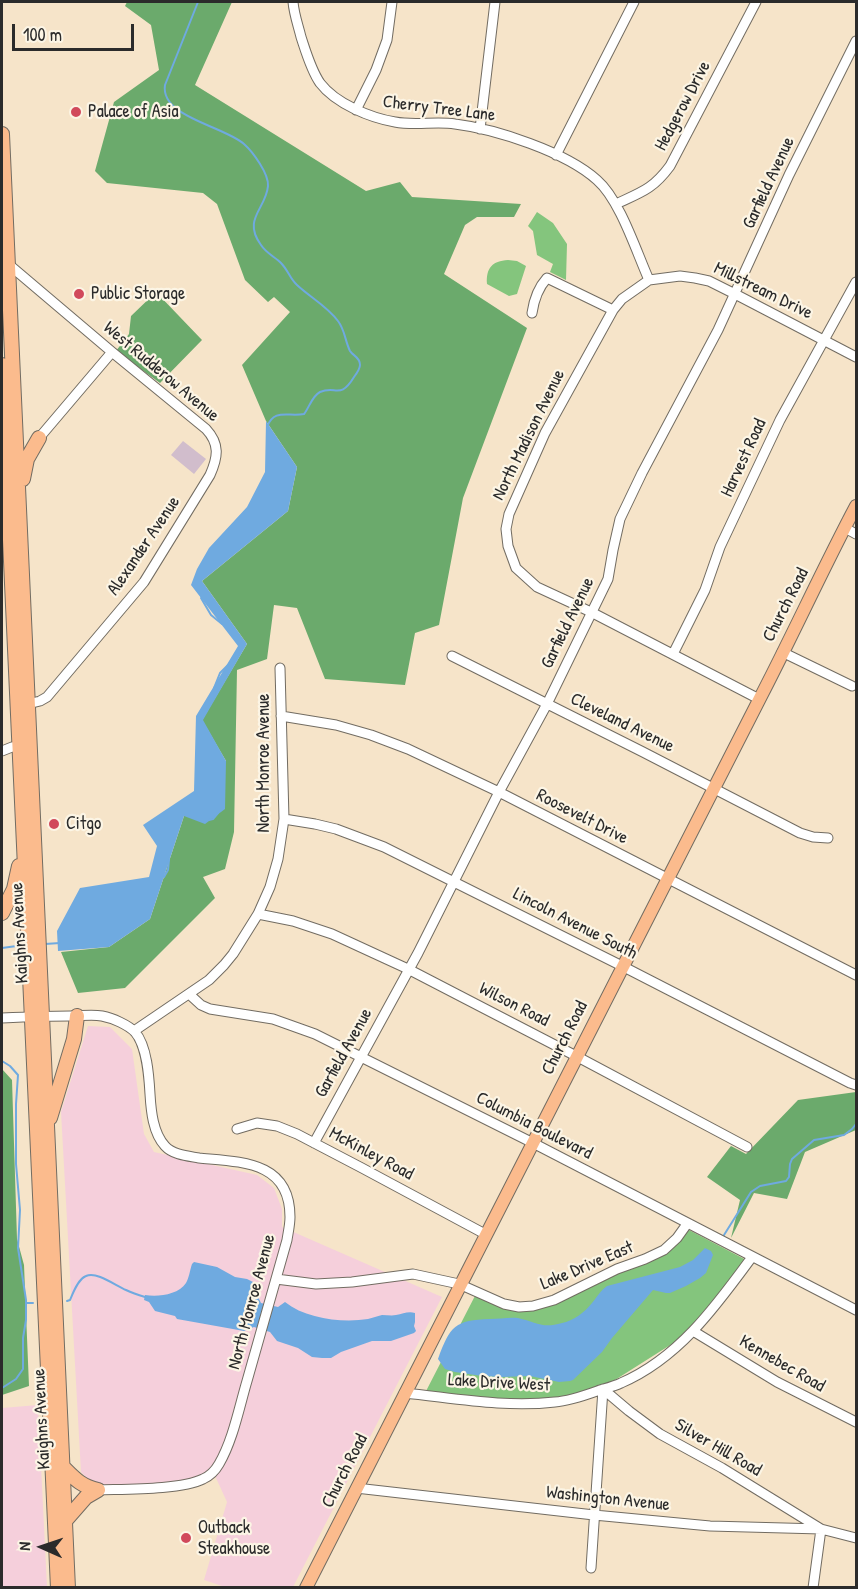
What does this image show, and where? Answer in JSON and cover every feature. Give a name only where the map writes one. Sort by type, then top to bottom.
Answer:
[{"type":"highway","name":"Kaighns Avenue","points":[[2,134],[5,260],[28,704],[33,937]]},
{"type":"highway","name":"Kaighns Avenue","points":[[2,365],[4,488],[23,840],[33,937],[37,1016],[58,1587]]},
{"type":"highway","points":[[19,517],[25,465],[39,438]]},
{"type":"highway","points":[[2,913],[16,883],[23,840]]},
{"type":"highway","name":"Kaighns Avenue","points":[[37,1016],[47,1127],[68,1587]]},
{"type":"highway","points":[[47,1127],[74,1039],[78,1016]]},
{"type":"highway","points":[[63,1467],[76,1481],[98,1490]]},
{"type":"highway","points":[[65,1521],[86,1497],[98,1490]]},
{"type":"main road","name":"Church Road","points":[[306,1587],[856,506]]},
{"type":"street","name":"Cherry Tree Lane","points":[[293,2],[307,56],[321,84],[342,103],[372,117],[398,123],[454,124],[501,133],[582,168],[599,182],[616,204],[649,280]]},
{"type":"street","points":[[356,110],[376,70],[387,40],[392,2]]},
{"type":"street","points":[[480,129],[495,2]]},
{"type":"street","points":[[556,155],[634,2]]},
{"type":"street","name":"Hedgerow Drive","points":[[616,204],[646,191],[660,180],[670,166],[756,2]]},
{"type":"street","name":"Garfield Avenue","points":[[314,1143],[418,952],[499,792],[547,704],[608,579],[620,519],[718,330],[789,175],[856,41]]},
{"type":"street","name":"West Rudderow Avenue","points":[[5,260],[206,429],[215,444]]},
{"type":"street","name":"Millstream Drive","points":[[649,280],[680,276],[709,281],[856,357]]},
{"type":"street","points":[[532,313],[538,291],[548,278],[613,310]]},
{"type":"street","name":"North Madison Avenue","points":[[649,280],[632,290],[613,310],[545,433],[509,514],[506,529],[508,546],[516,568],[537,587],[591,612],[759,699]]},
{"type":"street","name":"Harvest Road","points":[[673,654],[705,590],[720,547],[780,420],[856,282]]},
{"type":"street","points":[[39,438],[112,352]]},
{"type":"street","name":"Alexander Avenue","points":[[28,704],[40,702],[51,692],[144,582],[210,475],[217,457],[215,444]]},
{"type":"street","points":[[845,528],[856,534]]},
{"type":"street","points":[[782,652],[852,686]]},
{"type":"street","name":"Cleveland Avenue","points":[[452,656],[800,833],[828,838]]},
{"type":"street","name":"North Monroe Avenue","points":[[98,1490],[190,1484],[201,1480],[215,1470],[227,1448],[287,1240],[290,1217],[284,1190],[272,1174],[249,1163],[188,1156],[176,1153],[165,1146],[152,1116],[144,1049],[134,1031],[209,980],[233,954],[258,914],[270,887],[278,859],[284,819],[280,668]]},
{"type":"street","name":"Roosevelt Drive","points":[[281,716],[336,725],[408,749],[499,792],[856,975]]},
{"type":"street","points":[[2,752],[19,746]]},
{"type":"street","name":"Lincoln Avenue South","points":[[284,819],[315,824],[358,836],[384,847],[856,1085]]},
{"type":"street","name":"Wilson Road","points":[[258,914],[293,921],[332,934],[408,969],[747,1147]]},
{"type":"street","name":"Columbia Boulevard","points":[[189,994],[201,1005],[210,1009],[273,1019],[315,1034],[533,1143],[856,1310]]},
{"type":"street","points":[[2,1018],[103,1016],[134,1031]]},
{"type":"street","name":"McKinley Road","points":[[237,1129],[257,1124],[278,1126],[485,1234]]},
{"type":"street","name":"Lake Drive East","points":[[276,1279],[316,1284],[414,1274],[459,1284],[504,1304],[519,1307],[545,1303],[664,1250],[687,1224]]},
{"type":"street","name":"Lake Drive West","points":[[404,1393],[520,1404],[557,1402],[622,1383],[667,1356],[693,1331],[717,1304],[752,1257]]},
{"type":"street","name":"Kennebec Road","points":[[693,1331],[777,1382],[856,1422]]},
{"type":"street","points":[[591,1568],[603,1389]]},
{"type":"street","name":"Silver Hill Road","points":[[603,1389],[628,1412],[660,1434],[722,1468],[821,1529]]},
{"type":"street","name":"Washington Avenue","points":[[356,1488],[710,1526],[821,1529],[856,1538]]},
{"type":"street","points":[[813,1587],[821,1529]]},
{"type":"street","points":[[306,1587],[312,1587]]},
{"type":"shaded area","points":[[183,441],[206,459],[194,474],[171,455]]},
{"type":"shaded area","points":[[88,1026],[110,1027],[132,1049],[144,1134],[154,1152],[257,1175],[274,1188],[282,1209],[282,1227],[442,1297],[293,1587],[225,1587],[204,1580],[227,1502],[211,1467],[209,1476],[201,1480],[98,1490],[81,1472],[61,1112]]},
{"type":"shaded area","points":[[38,1405],[47,1587],[2,1587],[2,1408]]},
{"type":"green space","points":[[127,2],[232,2],[195,85],[366,191],[400,182],[412,197],[521,204],[514,217],[477,217],[465,225],[444,274],[527,328],[463,498],[439,625],[415,633],[405,685],[325,679],[297,608],[274,605],[267,659],[237,670],[234,832],[225,869],[203,877],[215,898],[125,988],[78,993],[61,952],[109,947],[150,919],[184,816],[226,761],[202,720],[247,644],[202,581],[288,511],[297,467],[266,421],[242,365],[290,312],[274,297],[268,302],[245,280],[217,204],[203,193],[107,183],[95,171],[114,102],[159,70],[151,25],[125,6]]},
{"type":"green space","points":[[537,212],[553,223],[567,244],[566,280],[550,272],[553,264],[537,255],[533,231],[528,226]]},
{"type":"green space","points":[[508,260],[517,261],[526,266],[517,294],[509,296],[487,284],[491,266]]},
{"type":"green space","points":[[156,292],[202,340],[160,383],[116,351],[129,334],[131,316]]},
{"type":"green space","points":[[2,1069],[12,1080],[17,1239],[24,1265],[29,1386],[2,1395]]},
{"type":"green space","points":[[856,1092],[856,1130],[805,1152],[787,1199],[754,1193],[731,1238],[740,1200],[707,1177],[731,1146],[746,1154],[798,1100]]},
{"type":"green space","points":[[689,1230],[750,1262],[694,1330],[596,1392],[528,1403],[424,1395],[477,1292],[528,1306],[660,1254]]},
{"type":"water","points":[[266,421],[297,467],[288,511],[202,581],[247,644],[203,720],[226,761],[225,809],[205,824],[184,816],[150,919],[109,947],[58,951],[57,931],[80,888],[149,877],[157,846],[143,825],[194,791],[196,716],[238,646],[191,585],[209,548],[247,507],[265,472]]},
{"type":"water","points":[[705,1248],[713,1255],[706,1273],[670,1293],[653,1290],[602,1352],[573,1380],[559,1382],[530,1376],[482,1376],[455,1372],[445,1369],[438,1359],[450,1332],[461,1323],[511,1318],[544,1325],[566,1322],[586,1310],[607,1286],[680,1267],[693,1260]]},
{"type":"water","points":[[194,1262],[217,1267],[235,1277],[255,1283],[261,1303],[278,1307],[285,1302],[314,1316],[336,1320],[368,1319],[412,1312],[415,1313],[416,1331],[391,1341],[372,1341],[331,1358],[312,1357],[298,1348],[277,1341],[270,1332],[254,1327],[244,1331],[177,1319],[175,1316],[155,1311],[149,1302],[144,1300],[145,1295],[167,1294],[182,1287],[187,1281]]},
{"type":"waterway","points":[[198,2],[165,85],[166,96],[172,105],[183,113],[244,144],[256,158],[268,181],[266,194],[254,221],[256,236],[263,248],[279,261],[295,283],[334,316],[342,328],[350,351],[360,362],[358,371],[345,388],[320,392],[304,414],[278,415],[273,417],[267,427]]},
{"type":"waterway","points":[[201,598],[211,615],[222,624]]},
{"type":"waterway","points":[[214,688],[220,673],[228,665]]},
{"type":"waterway","points":[[209,820],[218,813]]},
{"type":"waterway","points":[[164,877],[168,870],[169,860]]},
{"type":"waterway","points":[[45,944],[60,943]]},
{"type":"waterway","points":[[2,948],[24,945]]},
{"type":"waterway","points":[[2,1061],[18,1075],[16,1104],[16,1164],[20,1210],[18,1248],[26,1300],[23,1369],[16,1379],[2,1388]]},
{"type":"waterway","points":[[724,1235],[751,1192],[760,1186],[786,1181],[789,1177],[792,1159],[814,1140],[844,1135],[856,1124]]},
{"type":"waterway","points":[[67,1301],[70,1300],[81,1280],[90,1275],[101,1277],[145,1297]]},
{"type":"waterway","points":[[27,1303],[33,1303]]},
{"type":"place","name":"Palace of Asia","points":[[76,112]]},
{"type":"place","name":"Public Storage","points":[[79,294]]},
{"type":"place","name":"Citgo","points":[[54,824]]},
{"type":"place","name":"Outback Steakhouse","points":[[186,1538]]}]
